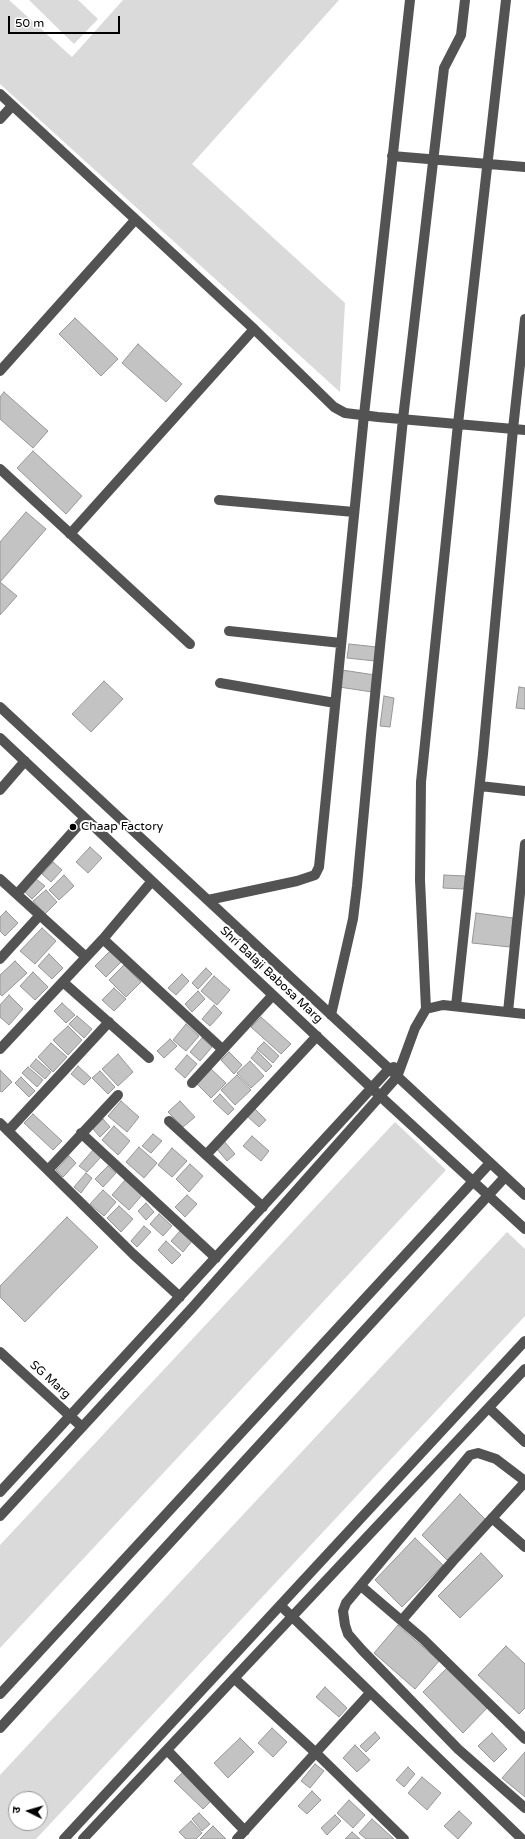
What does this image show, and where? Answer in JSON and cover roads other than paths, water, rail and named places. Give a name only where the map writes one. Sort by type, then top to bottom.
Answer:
[{"type":"street","points":[[208,900],[297,881],[315,875],[319,867],[364,415],[410,0]]},
{"type":"street","points":[[331,1015],[353,919],[357,886],[403,419],[444,68],[461,35],[465,0]]},
{"type":"street","points":[[0,1516],[192,1308],[397,1077],[400,1065],[419,1019],[426,1009],[420,880],[421,782],[458,424],[506,0]]},
{"type":"street","points":[[0,94],[254,329],[334,407],[345,412],[364,415],[525,430]]},
{"type":"street","points":[[0,119],[12,106]]},
{"type":"street","points":[[392,156],[525,167]]},
{"type":"street","points":[[0,371],[135,220]]},
{"type":"street","points":[[456,1006],[480,786],[513,429],[525,319]]},
{"type":"street","points":[[70,534],[254,329]]},
{"type":"street","points":[[0,470],[190,644]]},
{"type":"street","points":[[219,500],[354,512]]},
{"type":"street","points":[[229,631],[341,643]]},
{"type":"street","points":[[220,683],[335,703]]},
{"type":"street","name":"Shri Balaji Babosa Marg","points":[[0,707],[525,1195]]},
{"type":"street","name":"Shri Balaji Babosa Marg","points":[[0,738],[473,1183],[525,1229]]},
{"type":"street","points":[[0,790],[25,761]]},
{"type":"street","points":[[480,786],[525,791]]},
{"type":"street","points":[[17,894],[85,818]]},
{"type":"street","points":[[508,1012],[525,844]]},
{"type":"street","points":[[0,879],[86,957]]},
{"type":"street","points":[[0,1049],[103,939],[152,881]]},
{"type":"street","points":[[0,959],[40,915]]},
{"type":"street","points":[[103,939],[222,1049]]},
{"type":"street","points":[[63,982],[149,1058]]},
{"type":"street","points":[[192,1083],[273,995]]},
{"type":"street","points":[[426,1009],[443,1005],[525,1014]]},
{"type":"street","points":[[8,1131],[109,1022]]},
{"type":"street","points":[[206,1155],[317,1036]]},
{"type":"street","points":[[0,1492],[389,1069],[400,1065]]},
{"type":"street","points":[[48,1170],[118,1094]]},
{"type":"street","points":[[169,1121],[263,1207]]},
{"type":"street","points":[[0,1123],[133,1254],[180,1297]]},
{"type":"street","points":[[81,1133],[216,1258]]},
{"type":"street","points":[[0,1694],[490,1163]]},
{"type":"street","points":[[0,1728],[505,1176]]},
{"type":"street","points":[[64,1839],[525,1341]]},
{"type":"street","name":"SG Marg","points":[[0,1352],[82,1427]]},
{"type":"street","points":[[83,1839],[293,1618],[525,1369]]},
{"type":"street","points":[[489,1408],[525,1442]]},
{"type":"street","points":[[402,1620],[525,1482],[496,1459],[478,1453],[470,1455],[346,1603],[343,1611],[348,1634],[458,1749],[525,1808]]},
{"type":"street","points":[[492,1518],[525,1547]]},
{"type":"street","points":[[361,1586],[402,1620],[525,1739]]},
{"type":"street","points":[[281,1606],[522,1839]]},
{"type":"street","points":[[235,1679],[316,1753],[404,1839]]},
{"type":"street","points":[[237,1839],[370,1693]]},
{"type":"street","points":[[167,1750],[245,1831]]},
{"type":"place","name":"Chaap Factory","points":[[73,827]]}]
